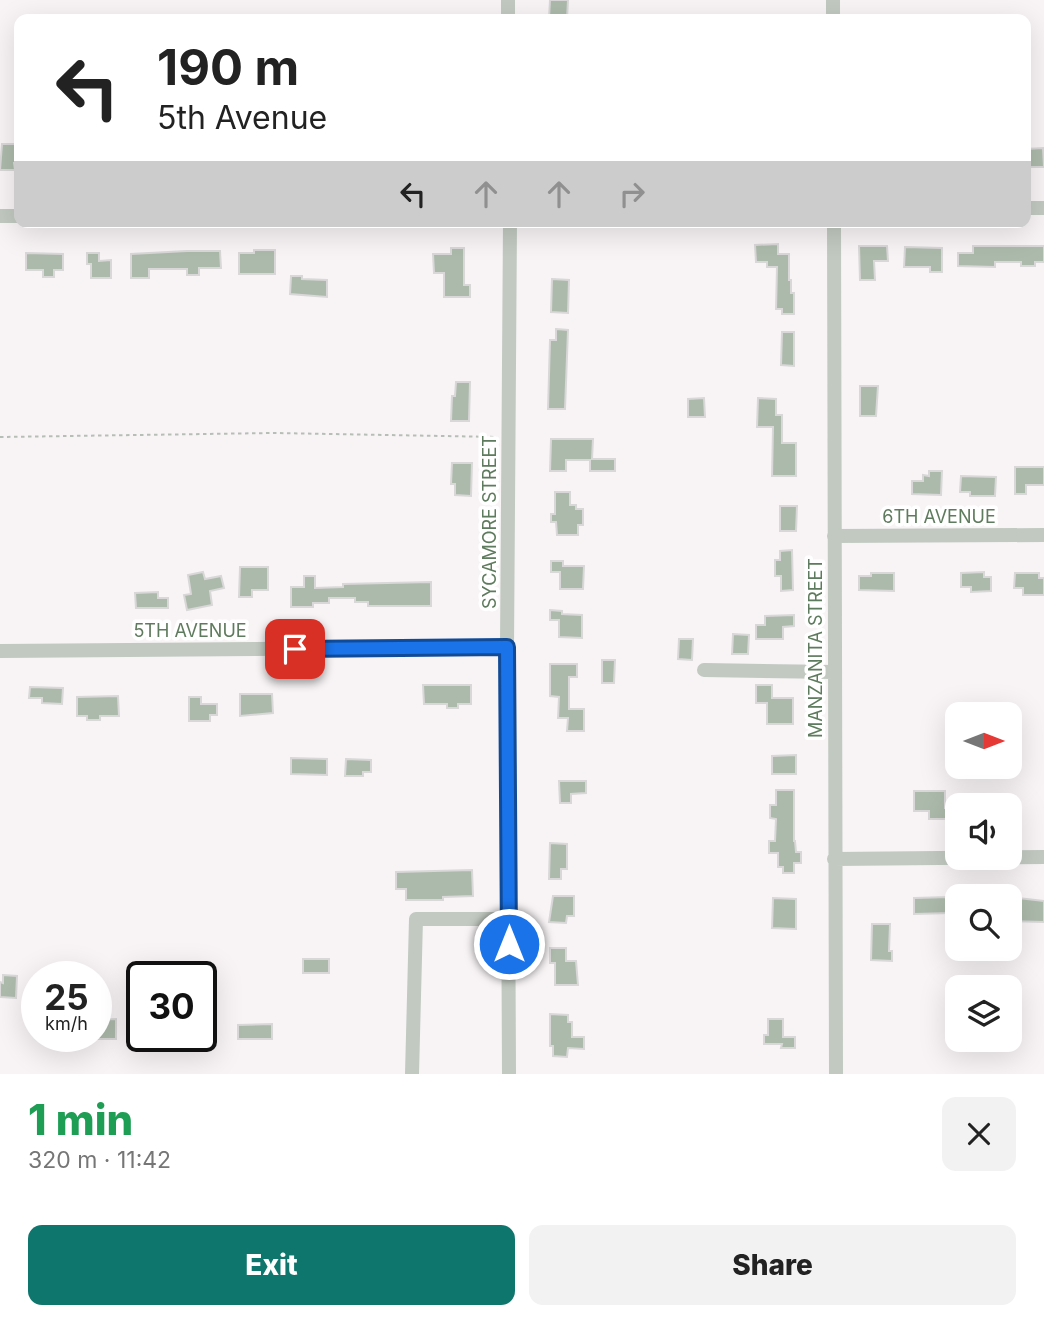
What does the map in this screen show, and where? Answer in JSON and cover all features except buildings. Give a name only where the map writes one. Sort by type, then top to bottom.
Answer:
[{"type":"street","name":"SYCAMORE STREET","points":[[509,1074],[507,647],[510,228]]},
{"type":"street","name":"MANZANITA STREET","points":[[834,228],[836,1074]]},
{"type":"street","name":"6TH AVENUE","points":[[834,536],[1044,535]]},
{"type":"street","name":"5TH AVENUE","points":[[0,651],[507,647]]},
{"type":"street","points":[[704,670],[834,672]]},
{"type":"street","points":[[834,859],[1044,857]]},
{"type":"street","points":[[412,1074],[416,919],[509,919]]},
{"type":"path","points":[[0,437],[273,433],[508,437]]},
{"type":"route","points":[[295,649],[507,647],[509,944]]}]
